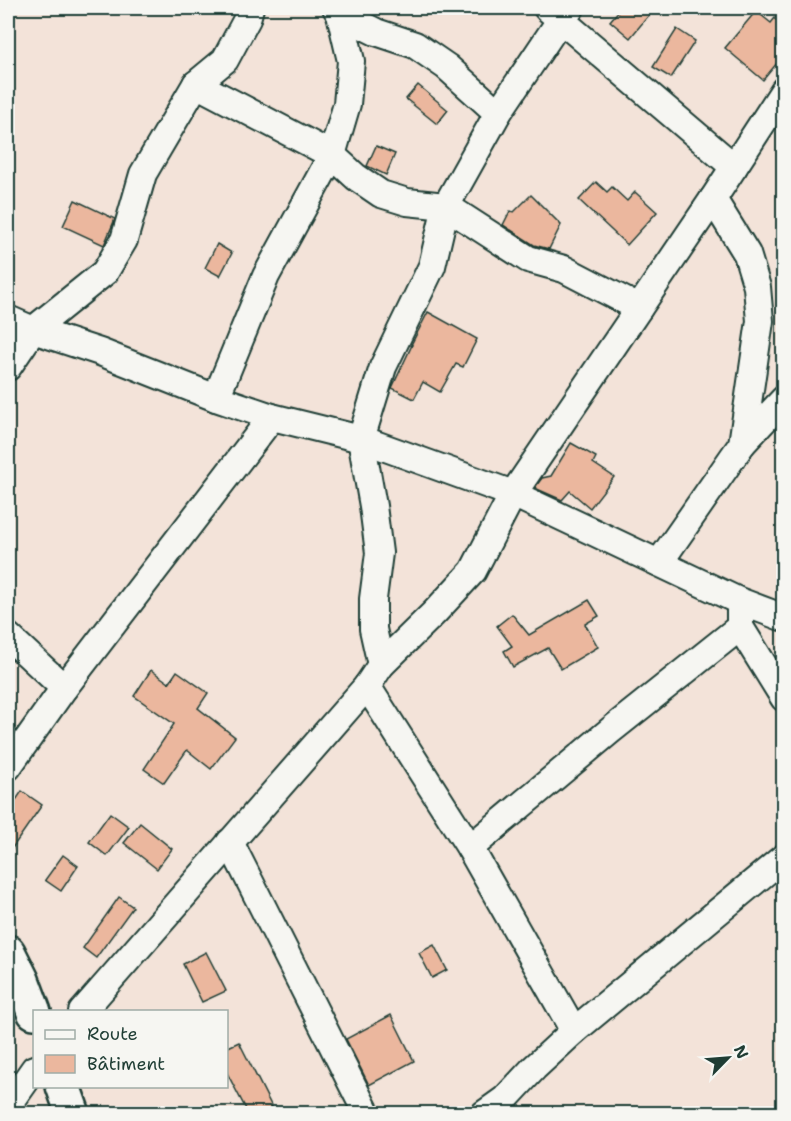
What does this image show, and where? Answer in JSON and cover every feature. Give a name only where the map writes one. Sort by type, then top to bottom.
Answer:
[{"type":"street","points":[[8,367],[33,330],[105,272],[124,240],[142,174],[196,84],[225,60],[247,19],[250,8]]},
{"type":"street","points":[[338,11],[376,32],[415,45],[447,67],[498,113]]},
{"type":"street","points":[[216,398],[266,276],[332,155],[347,104],[351,61],[338,11]]},
{"type":"street","points":[[381,665],[373,629],[373,599],[379,554],[361,439],[382,367],[432,266],[446,206],[559,11],[734,166]]},
{"type":"street","points":[[196,84],[332,155],[356,177],[381,194],[407,202],[446,206],[528,259],[564,269],[639,308]]},
{"type":"street","points":[[83,1010],[367,686],[381,665],[473,571],[513,494],[713,200],[783,90]]},
{"type":"street","points":[[713,200],[747,254],[757,287],[760,321],[742,444]]},
{"type":"street","points":[[8,319],[33,330],[100,352],[216,398],[272,417],[361,439],[513,494],[739,601],[783,618]]},
{"type":"street","points":[[658,563],[742,444],[783,399]]},
{"type":"street","points":[[8,767],[64,688],[272,417]]},
{"type":"street","points":[[739,601],[740,627],[783,698]]},
{"type":"street","points":[[470,848],[611,729],[740,627]]},
{"type":"street","points":[[8,636],[64,688]]},
{"type":"street","points":[[367,686],[470,848],[574,1031]]},
{"type":"street","points":[[230,842],[367,1113]]},
{"type":"street","points":[[484,1113],[509,1106],[534,1068],[574,1031],[783,857]]},
{"type":"street","points":[[8,952],[33,1010]]},
{"type":"street","points":[[8,1106],[33,1070]]},
{"type":"street","points":[[64,1088],[73,1113]]},
{"type":"building","points":[[621,8],[655,8],[630,38],[610,21]]},
{"type":"building","points":[[783,8],[783,56],[763,80],[725,48],[756,11],[771,23]]},
{"type":"building","points":[[677,29],[695,41],[671,78],[653,67]]},
{"type":"building","points":[[418,85],[448,110],[437,124],[406,99]]},
{"type":"building","points":[[376,146],[395,154],[386,175],[367,166]]},
{"type":"building","points":[[596,182],[607,192],[612,187],[627,201],[635,192],[657,212],[627,245],[579,200]]},
{"type":"building","points":[[531,195],[561,225],[549,249],[534,245],[503,225],[510,211],[514,212]]},
{"type":"building","points":[[75,200],[115,219],[104,245],[63,226]]},
{"type":"building","points":[[217,244],[232,253],[220,276],[205,268]]},
{"type":"building","points":[[428,312],[477,339],[463,367],[456,364],[440,392],[423,382],[414,399],[392,388]]},
{"type":"building","points":[[571,443],[596,457],[593,463],[614,477],[590,508],[570,491],[562,500],[537,489],[536,486],[542,478],[551,476]]},
{"type":"building","points":[[589,600],[599,616],[585,624],[598,647],[561,669],[548,648],[513,667],[504,651],[512,646],[497,626],[512,614],[529,635]]},
{"type":"building","points":[[151,670],[169,683],[177,671],[208,693],[198,708],[235,737],[211,769],[187,750],[164,783],[144,769],[174,724],[134,696]]},
{"type":"building","points":[[22,791],[42,805],[8,854],[8,812]]},
{"type":"building","points":[[110,813],[129,827],[107,856],[89,842]]},
{"type":"building","points":[[140,823],[172,849],[157,869],[124,843]]},
{"type":"building","points":[[63,855],[78,866],[61,891],[45,880]]},
{"type":"building","points":[[119,897],[133,907],[96,958],[83,948]]},
{"type":"building","points":[[434,945],[447,970],[432,978],[419,953]]},
{"type":"building","points":[[206,952],[226,991],[202,1002],[183,964]]},
{"type":"building","points":[[391,1015],[414,1061],[369,1085],[346,1039]]},
{"type":"building","points":[[239,1042],[275,1113],[248,1113],[228,1075],[228,1047]]}]
